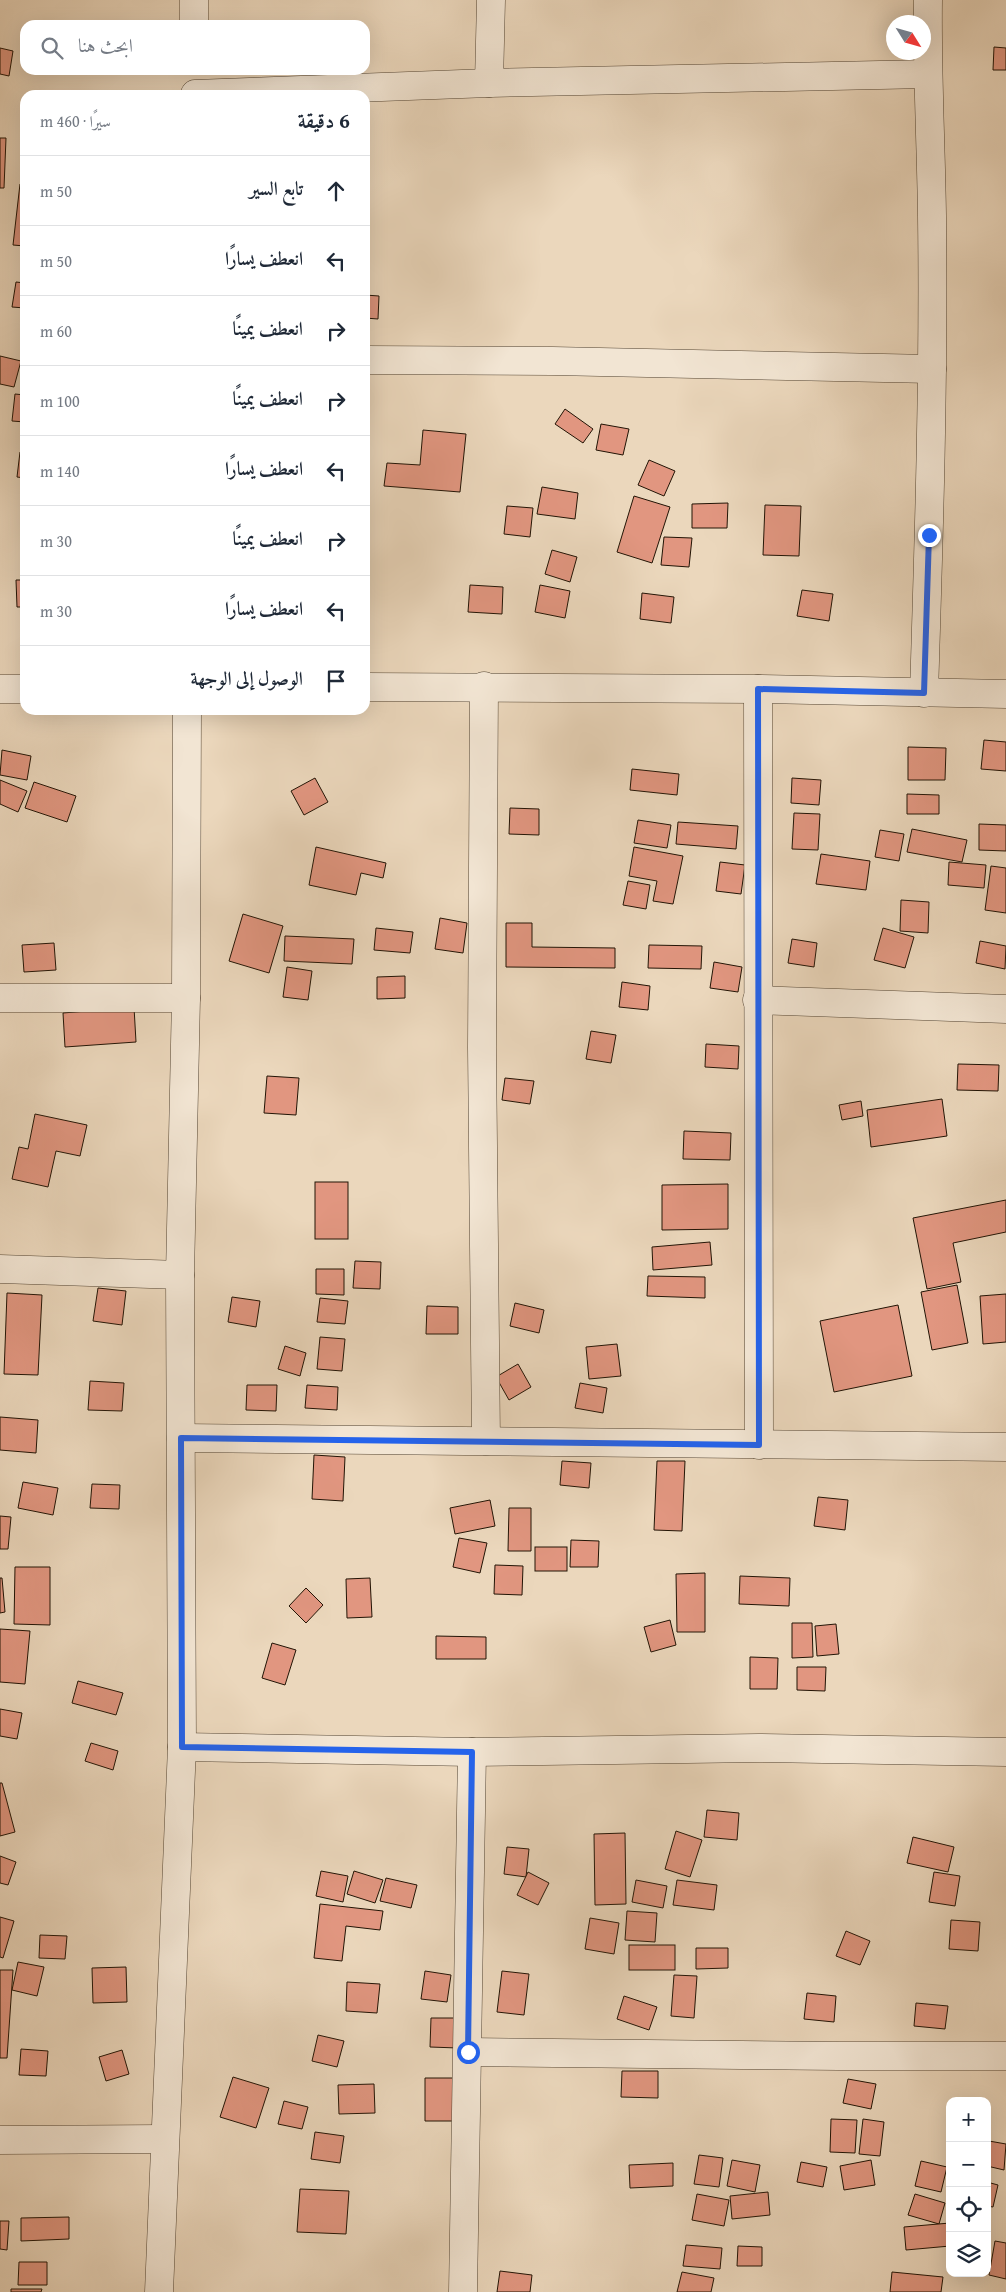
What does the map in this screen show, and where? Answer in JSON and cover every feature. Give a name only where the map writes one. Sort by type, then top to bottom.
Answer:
[{"type":"street","points":[[194,0],[194,20]]},
{"type":"street","points":[[490,84],[491,0]]},
{"type":"street","points":[[924,693],[932,369],[932,216],[927,74],[928,0]]},
{"type":"street","points":[[195,86],[490,84],[927,74]]},
{"type":"street","points":[[370,360],[553,361],[932,369]]},
{"type":"street","points":[[370,687],[484,686],[758,689],[1006,694]]},
{"type":"street","points":[[484,686],[482,1048],[486,1441]]},
{"type":"street","points":[[0,689],[20,689]]},
{"type":"street","points":[[758,689],[759,1445]]},
{"type":"street","points":[[159,2292],[182,1747],[180,1275],[186,998],[187,715]]},
{"type":"street","points":[[0,998],[186,998]]},
{"type":"street","points":[[757,1000],[1006,1008]]},
{"type":"street","points":[[0,1269],[180,1275]]},
{"type":"street","points":[[181,1438],[1006,1447]]},
{"type":"street","points":[[182,1747],[472,1752],[760,1748],[1006,1752]]},
{"type":"street","points":[[463,2292],[472,1752]]},
{"type":"street","points":[[468,2052],[1006,2056]]},
{"type":"street","points":[[0,2140],[165,2139]]},
{"type":"building","points":[[994,47],[1006,48],[1006,70],[993,70]]},
{"type":"building","points":[[0,48],[13,51],[9,76],[0,74]]},
{"type":"building","points":[[0,138],[6,138],[4,188],[0,188]]},
{"type":"building","points":[[20,184],[20,246],[13,245]]},
{"type":"building","points":[[16,282],[20,282],[20,308],[12,307]]},
{"type":"building","points":[[370,295],[379,296],[378,319],[370,318]]},
{"type":"building","points":[[0,356],[20,361],[14,387],[0,384]]},
{"type":"building","points":[[15,394],[20,394],[20,422],[12,421]]},
{"type":"building","points":[[565,409],[593,429],[583,443],[555,424]]},
{"type":"building","points":[[601,424],[629,429],[623,455],[596,450]]},
{"type":"building","points":[[423,430],[466,434],[460,492],[384,486],[387,463],[420,465]]},
{"type":"building","points":[[20,452],[20,477],[17,477]]},
{"type":"building","points":[[649,460],[675,471],[664,496],[638,485]]},
{"type":"building","points":[[542,487],[578,493],[575,519],[537,514]]},
{"type":"building","points":[[634,496],[670,507],[652,563],[617,552]]},
{"type":"building","points":[[728,503],[727,528],[692,528],[692,504]]},
{"type":"building","points":[[765,505],[801,506],[799,556],[763,555]]},
{"type":"building","points":[[507,506],[533,508],[530,537],[504,534]]},
{"type":"building","points":[[664,537],[692,538],[689,567],[661,565]]},
{"type":"building","points":[[552,550],[577,557],[570,582],[545,574]]},
{"type":"building","points":[[16,580],[20,580],[20,607],[17,607]]},
{"type":"building","points":[[470,585],[503,587],[502,614],[468,612]]},
{"type":"building","points":[[540,585],[570,591],[565,618],[535,612]]},
{"type":"building","points":[[802,590],[833,594],[829,621],[797,616]]},
{"type":"building","points":[[642,593],[674,597],[671,623],[640,619]]},
{"type":"building","points":[[984,740],[1006,742],[1006,771],[981,769]]},
{"type":"building","points":[[908,747],[946,748],[945,780],[908,780]]},
{"type":"building","points":[[2,750],[31,756],[27,780],[0,775]]},
{"type":"building","points":[[632,769],[679,774],[677,795],[630,790]]},
{"type":"building","points":[[315,778],[328,802],[304,815],[291,791]]},
{"type":"building","points":[[792,778],[821,780],[819,805],[791,803]]},
{"type":"building","points":[[0,780],[27,791],[18,812],[0,804]]},
{"type":"building","points":[[34,782],[76,796],[67,822],[25,808]]},
{"type":"building","points":[[907,794],[939,795],[939,814],[907,814]]},
{"type":"building","points":[[510,808],[539,809],[539,835],[509,834]]},
{"type":"building","points":[[794,813],[820,814],[818,850],[792,849]]},
{"type":"building","points":[[638,820],[671,825],[667,848],[634,843]]},
{"type":"building","points":[[678,822],[738,826],[736,849],[676,844]]},
{"type":"building","points":[[979,824],[1006,825],[1006,851],[979,850]]},
{"type":"building","points":[[912,829],[967,840],[962,862],[907,852]]},
{"type":"building","points":[[880,830],[904,834],[899,861],[875,857]]},
{"type":"building","points":[[316,847],[386,863],[383,878],[361,873],[356,895],[309,885]]},
{"type":"building","points":[[634,847],[683,856],[673,904],[653,901],[657,881],[629,876]]},
{"type":"building","points":[[821,854],[870,861],[866,890],[816,884]]},
{"type":"building","points":[[720,862],[745,865],[741,894],[716,891]]},
{"type":"building","points":[[949,862],[986,865],[984,888],[948,885]]},
{"type":"building","points":[[991,866],[1006,868],[1006,913],[985,910]]},
{"type":"building","points":[[628,881],[650,885],[646,909],[623,905]]},
{"type":"building","points":[[901,900],[929,902],[928,933],[900,931]]},
{"type":"building","points":[[243,914],[283,926],[269,973],[229,961]]},
{"type":"building","points":[[440,918],[467,923],[463,953],[435,949]]},
{"type":"building","points":[[506,923],[532,923],[532,947],[615,948],[615,968],[506,967]]},
{"type":"building","points":[[376,928],[413,932],[410,953],[374,950]]},
{"type":"building","points":[[883,928],[914,937],[905,968],[874,960]]},
{"type":"building","points":[[285,936],[354,939],[352,964],[284,961]]},
{"type":"building","points":[[792,939],[817,943],[814,967],[788,963]]},
{"type":"building","points":[[980,941],[1006,946],[1005,969],[976,963]]},
{"type":"building","points":[[54,943],[56,970],[24,972],[22,945]]},
{"type":"building","points":[[649,945],[702,946],[701,969],[648,968]]},
{"type":"building","points":[[714,962],[742,967],[738,992],[710,988]]},
{"type":"building","points":[[287,967],[312,971],[308,1000],[283,997]]},
{"type":"building","points":[[405,976],[405,998],[377,999],[377,977]]},
{"type":"building","points":[[622,982],[650,986],[648,1010],[619,1007]]},
{"type":"building","points":[[134,1007],[136,1042],[65,1047],[63,1013]]},
{"type":"building","points":[[591,1031],[616,1035],[611,1063],[586,1059]]},
{"type":"building","points":[[706,1044],[739,1046],[738,1069],[705,1067]]},
{"type":"building","points":[[958,1064],[999,1065],[998,1091],[957,1090]]},
{"type":"building","points":[[267,1076],[299,1078],[296,1115],[264,1113]]},
{"type":"building","points":[[505,1078],[534,1081],[530,1104],[502,1100]]},
{"type":"building","points":[[942,1099],[947,1136],[871,1147],[867,1110]]},
{"type":"building","points":[[861,1101],[863,1116],[842,1120],[839,1105]]},
{"type":"building","points":[[35,1114],[87,1125],[80,1156],[56,1151],[48,1187],[12,1179],[19,1147],[28,1149]]},
{"type":"building","points":[[684,1131],[731,1133],[730,1160],[683,1159]]},
{"type":"building","points":[[315,1182],[348,1182],[348,1239],[315,1239]]},
{"type":"building","points":[[728,1184],[728,1229],[662,1230],[662,1185]]},
{"type":"building","points":[[1006,1200],[1006,1232],[953,1243],[961,1282],[927,1289],[913,1218]]},
{"type":"building","points":[[710,1242],[712,1265],[653,1270],[652,1247]]},
{"type":"building","points":[[355,1261],[381,1262],[380,1289],[353,1288]]},
{"type":"building","points":[[316,1269],[344,1269],[344,1295],[316,1294]]},
{"type":"building","points":[[648,1276],[705,1277],[705,1298],[647,1296]]},
{"type":"building","points":[[957,1285],[968,1343],[932,1350],[921,1292]]},
{"type":"building","points":[[98,1288],[126,1291],[122,1325],[93,1321]]},
{"type":"building","points":[[7,1293],[42,1295],[38,1375],[4,1374]]},
{"type":"building","points":[[1006,1294],[1006,1342],[983,1344],[980,1296]]},
{"type":"building","points":[[232,1297],[260,1301],[256,1327],[228,1322]]},
{"type":"building","points":[[320,1298],[348,1301],[345,1324],[317,1322]]},
{"type":"building","points":[[515,1303],[544,1310],[539,1333],[510,1326]]},
{"type":"building","points":[[898,1305],[912,1376],[834,1392],[820,1321]]},
{"type":"building","points":[[427,1306],[458,1307],[458,1334],[426,1334]]},
{"type":"building","points":[[320,1337],[345,1339],[342,1371],[317,1369]]},
{"type":"building","points":[[617,1344],[621,1376],[589,1379],[586,1347]]},
{"type":"building","points":[[285,1346],[306,1353],[300,1376],[278,1369]]},
{"type":"building","points":[[518,1364],[531,1387],[509,1400],[496,1377]]},
{"type":"building","points":[[90,1381],[124,1383],[122,1411],[88,1410]]},
{"type":"building","points":[[580,1383],[607,1388],[603,1413],[575,1408]]},
{"type":"building","points":[[247,1385],[277,1385],[276,1411],[246,1410]]},
{"type":"building","points":[[307,1385],[338,1387],[337,1410],[305,1408]]},
{"type":"building","points":[[0,1417],[38,1420],[36,1453],[0,1450]]},
{"type":"building","points":[[314,1455],[345,1457],[343,1501],[312,1499]]},
{"type":"building","points":[[562,1461],[591,1463],[589,1488],[560,1485]]},
{"type":"building","points":[[657,1461],[685,1461],[682,1531],[654,1530]]},
{"type":"building","points":[[23,1482],[58,1488],[53,1515],[18,1508]]},
{"type":"building","points":[[92,1484],[120,1485],[119,1509],[90,1508]]},
{"type":"building","points":[[818,1497],[848,1500],[845,1530],[814,1526]]},
{"type":"building","points":[[490,1500],[495,1526],[455,1534],[450,1508]]},
{"type":"building","points":[[509,1508],[531,1508],[531,1551],[508,1551]]},
{"type":"building","points":[[0,1516],[11,1517],[8,1549],[0,1549]]},
{"type":"building","points":[[459,1538],[487,1543],[480,1573],[453,1567]]},
{"type":"building","points":[[571,1540],[599,1541],[598,1567],[570,1567]]},
{"type":"building","points":[[535,1547],[567,1547],[567,1571],[535,1571]]},
{"type":"building","points":[[495,1565],[523,1566],[522,1595],[494,1594]]},
{"type":"building","points":[[15,1567],[50,1567],[50,1625],[14,1624]]},
{"type":"building","points":[[705,1573],[705,1632],[677,1632],[676,1574]]},
{"type":"building","points":[[740,1576],[790,1578],[789,1606],[739,1604]]},
{"type":"building","points":[[0,1578],[2,1578],[5,1612],[0,1613]]},
{"type":"building","points":[[370,1578],[372,1617],[347,1618],[346,1579]]},
{"type":"building","points":[[306,1588],[323,1605],[306,1623],[289,1606]]},
{"type":"building","points":[[670,1620],[676,1645],[651,1652],[644,1627]]},
{"type":"building","points":[[792,1623],[812,1623],[813,1657],[792,1658]]},
{"type":"building","points":[[836,1624],[839,1654],[817,1656],[815,1626]]},
{"type":"building","points":[[0,1629],[30,1631],[25,1684],[0,1682]]},
{"type":"building","points":[[436,1636],[486,1637],[486,1659],[436,1659]]},
{"type":"building","points":[[272,1643],[296,1650],[285,1685],[262,1678]]},
{"type":"building","points":[[750,1657],[778,1658],[777,1689],[750,1689]]},
{"type":"building","points":[[797,1667],[826,1667],[825,1691],[797,1690]]},
{"type":"building","points":[[78,1681],[123,1693],[116,1715],[72,1703]]},
{"type":"building","points":[[0,1709],[22,1713],[17,1739],[0,1736]]},
{"type":"building","points":[[91,1743],[118,1751],[113,1770],[85,1761]]},
{"type":"building","points":[[0,1783],[2,1783],[15,1832],[0,1836]]},
{"type":"building","points":[[707,1810],[739,1813],[737,1840],[704,1837]]},
{"type":"building","points":[[676,1831],[702,1840],[690,1877],[665,1869]]},
{"type":"building","points":[[625,1833],[626,1904],[595,1905],[594,1834]]},
{"type":"building","points":[[913,1837],[954,1847],[948,1872],[907,1863]]},
{"type":"building","points":[[507,1847],[529,1849],[526,1877],[504,1874]]},
{"type":"building","points":[[0,1856],[16,1862],[8,1885],[0,1883]]},
{"type":"building","points":[[321,1871],[348,1876],[343,1902],[316,1896]]},
{"type":"building","points":[[354,1871],[383,1880],[375,1903],[347,1894]]},
{"type":"building","points":[[528,1872],[549,1883],[538,1905],[517,1895]]},
{"type":"building","points":[[934,1872],[960,1876],[955,1906],[929,1902]]},
{"type":"building","points":[[386,1878],[417,1885],[411,1908],[380,1901]]},
{"type":"building","points":[[636,1880],[667,1886],[663,1908],[632,1902]]},
{"type":"building","points":[[677,1880],[717,1885],[714,1910],[673,1905]]},
{"type":"building","points":[[320,1904],[383,1911],[380,1930],[346,1926],[342,1961],[314,1958]]},
{"type":"building","points":[[627,1911],[657,1913],[655,1942],[625,1940]]},
{"type":"building","points":[[0,1917],[14,1921],[3,1958],[0,1957]]},
{"type":"building","points":[[590,1918],[619,1923],[614,1954],[585,1949]]},
{"type":"building","points":[[951,1920],[980,1922],[978,1951],[949,1949]]},
{"type":"building","points":[[846,1931],[870,1941],[860,1965],[836,1956]]},
{"type":"building","points":[[40,1935],[67,1936],[65,1959],[39,1958]]},
{"type":"building","points":[[629,1945],[675,1945],[675,1970],[629,1970]]},
{"type":"building","points":[[696,1948],[728,1948],[728,1968],[696,1969]]},
{"type":"building","points":[[18,1962],[44,1967],[37,1996],[12,1990]]},
{"type":"building","points":[[126,1967],[127,2002],[93,2003],[92,1968]]},
{"type":"building","points":[[0,1970],[13,1970],[7,2058],[0,2058]]},
{"type":"building","points":[[425,1971],[451,1975],[447,2002],[421,1999]]},
{"type":"building","points":[[502,1971],[529,1974],[524,2015],[497,2012]]},
{"type":"building","points":[[674,1975],[697,1976],[694,2018],[671,2016]]},
{"type":"building","points":[[347,1982],[380,1984],[377,2013],[346,2011]]},
{"type":"building","points":[[807,1993],[836,1996],[834,2022],[804,2019]]},
{"type":"building","points":[[624,1996],[657,2007],[649,2030],[617,2019]]},
{"type":"building","points":[[916,2003],[948,2006],[945,2029],[914,2026]]},
{"type":"building","points":[[431,2018],[458,2018],[458,2048],[430,2047]]},
{"type":"building","points":[[318,2035],[344,2041],[337,2067],[312,2061]]},
{"type":"building","points":[[21,2049],[48,2051],[46,2076],[19,2075]]},
{"type":"building","points":[[122,2050],[129,2074],[106,2081],[99,2057]]},
{"type":"building","points":[[622,2071],[658,2071],[658,2098],[621,2097]]},
{"type":"building","points":[[233,2077],[269,2088],[256,2128],[220,2117]]},
{"type":"building","points":[[425,2078],[457,2078],[456,2121],[425,2121]]},
{"type":"building","points":[[848,2079],[876,2084],[871,2109],[843,2103]]},
{"type":"building","points":[[374,2084],[375,2113],[339,2114],[338,2085]]},
{"type":"building","points":[[284,2101],[308,2107],[302,2129],[278,2124]]},
{"type":"building","points":[[831,2119],[857,2120],[855,2153],[830,2152]]},
{"type":"building","points":[[863,2119],[884,2122],[880,2156],[859,2154]]},
{"type":"building","points":[[315,2132],[344,2136],[340,2163],[311,2159]]},
{"type":"building","points":[[991,2141],[1006,2144],[1004,2170],[991,2167]]},
{"type":"building","points":[[699,2155],[723,2158],[719,2187],[694,2184]]},
{"type":"building","points":[[732,2160],[760,2165],[755,2192],[727,2186]]},
{"type":"building","points":[[871,2160],[875,2185],[844,2190],[840,2166]]},
{"type":"building","points":[[921,2161],[946,2167],[941,2192],[915,2186]]},
{"type":"building","points":[[801,2162],[827,2167],[823,2187],[797,2182]]},
{"type":"building","points":[[673,2163],[673,2186],[630,2188],[629,2165]]},
{"type":"building","points":[[991,2183],[998,2185],[993,2207],[991,2207]]},
{"type":"building","points":[[300,2189],[349,2191],[346,2234],[297,2232]]},
{"type":"building","points":[[768,2192],[770,2215],[732,2219],[730,2196]]},
{"type":"building","points":[[697,2194],[729,2200],[724,2226],[692,2220]]},
{"type":"building","points":[[915,2194],[945,2203],[939,2224],[908,2215]]},
{"type":"building","points":[[69,2217],[69,2239],[21,2241],[21,2218]]},
{"type":"building","points":[[0,2221],[9,2221],[7,2250],[0,2249]]},
{"type":"building","points":[[946,2223],[946,2246],[906,2250],[904,2227]]},
{"type":"building","points":[[995,2241],[1006,2243],[1006,2279],[991,2275]]},
{"type":"building","points":[[686,2245],[722,2248],[720,2269],[683,2266]]},
{"type":"building","points":[[738,2246],[762,2247],[762,2266],[737,2266]]},
{"type":"building","points":[[19,2262],[47,2262],[47,2285],[18,2285]]},
{"type":"building","points":[[500,2271],[532,2275],[530,2292],[497,2292]]},
{"type":"building","points":[[682,2272],[714,2278],[711,2292],[677,2292]]},
{"type":"building","points":[[892,2272],[943,2277],[941,2292],[890,2292]]},
{"type":"building","points":[[11,2289],[42,2289],[41,2292],[11,2292]]},
{"type":"route","points":[[468,2052],[472,1752],[182,1747],[181,1438],[759,1445],[757,1217],[758,689],[924,693],[929,535]]}]
